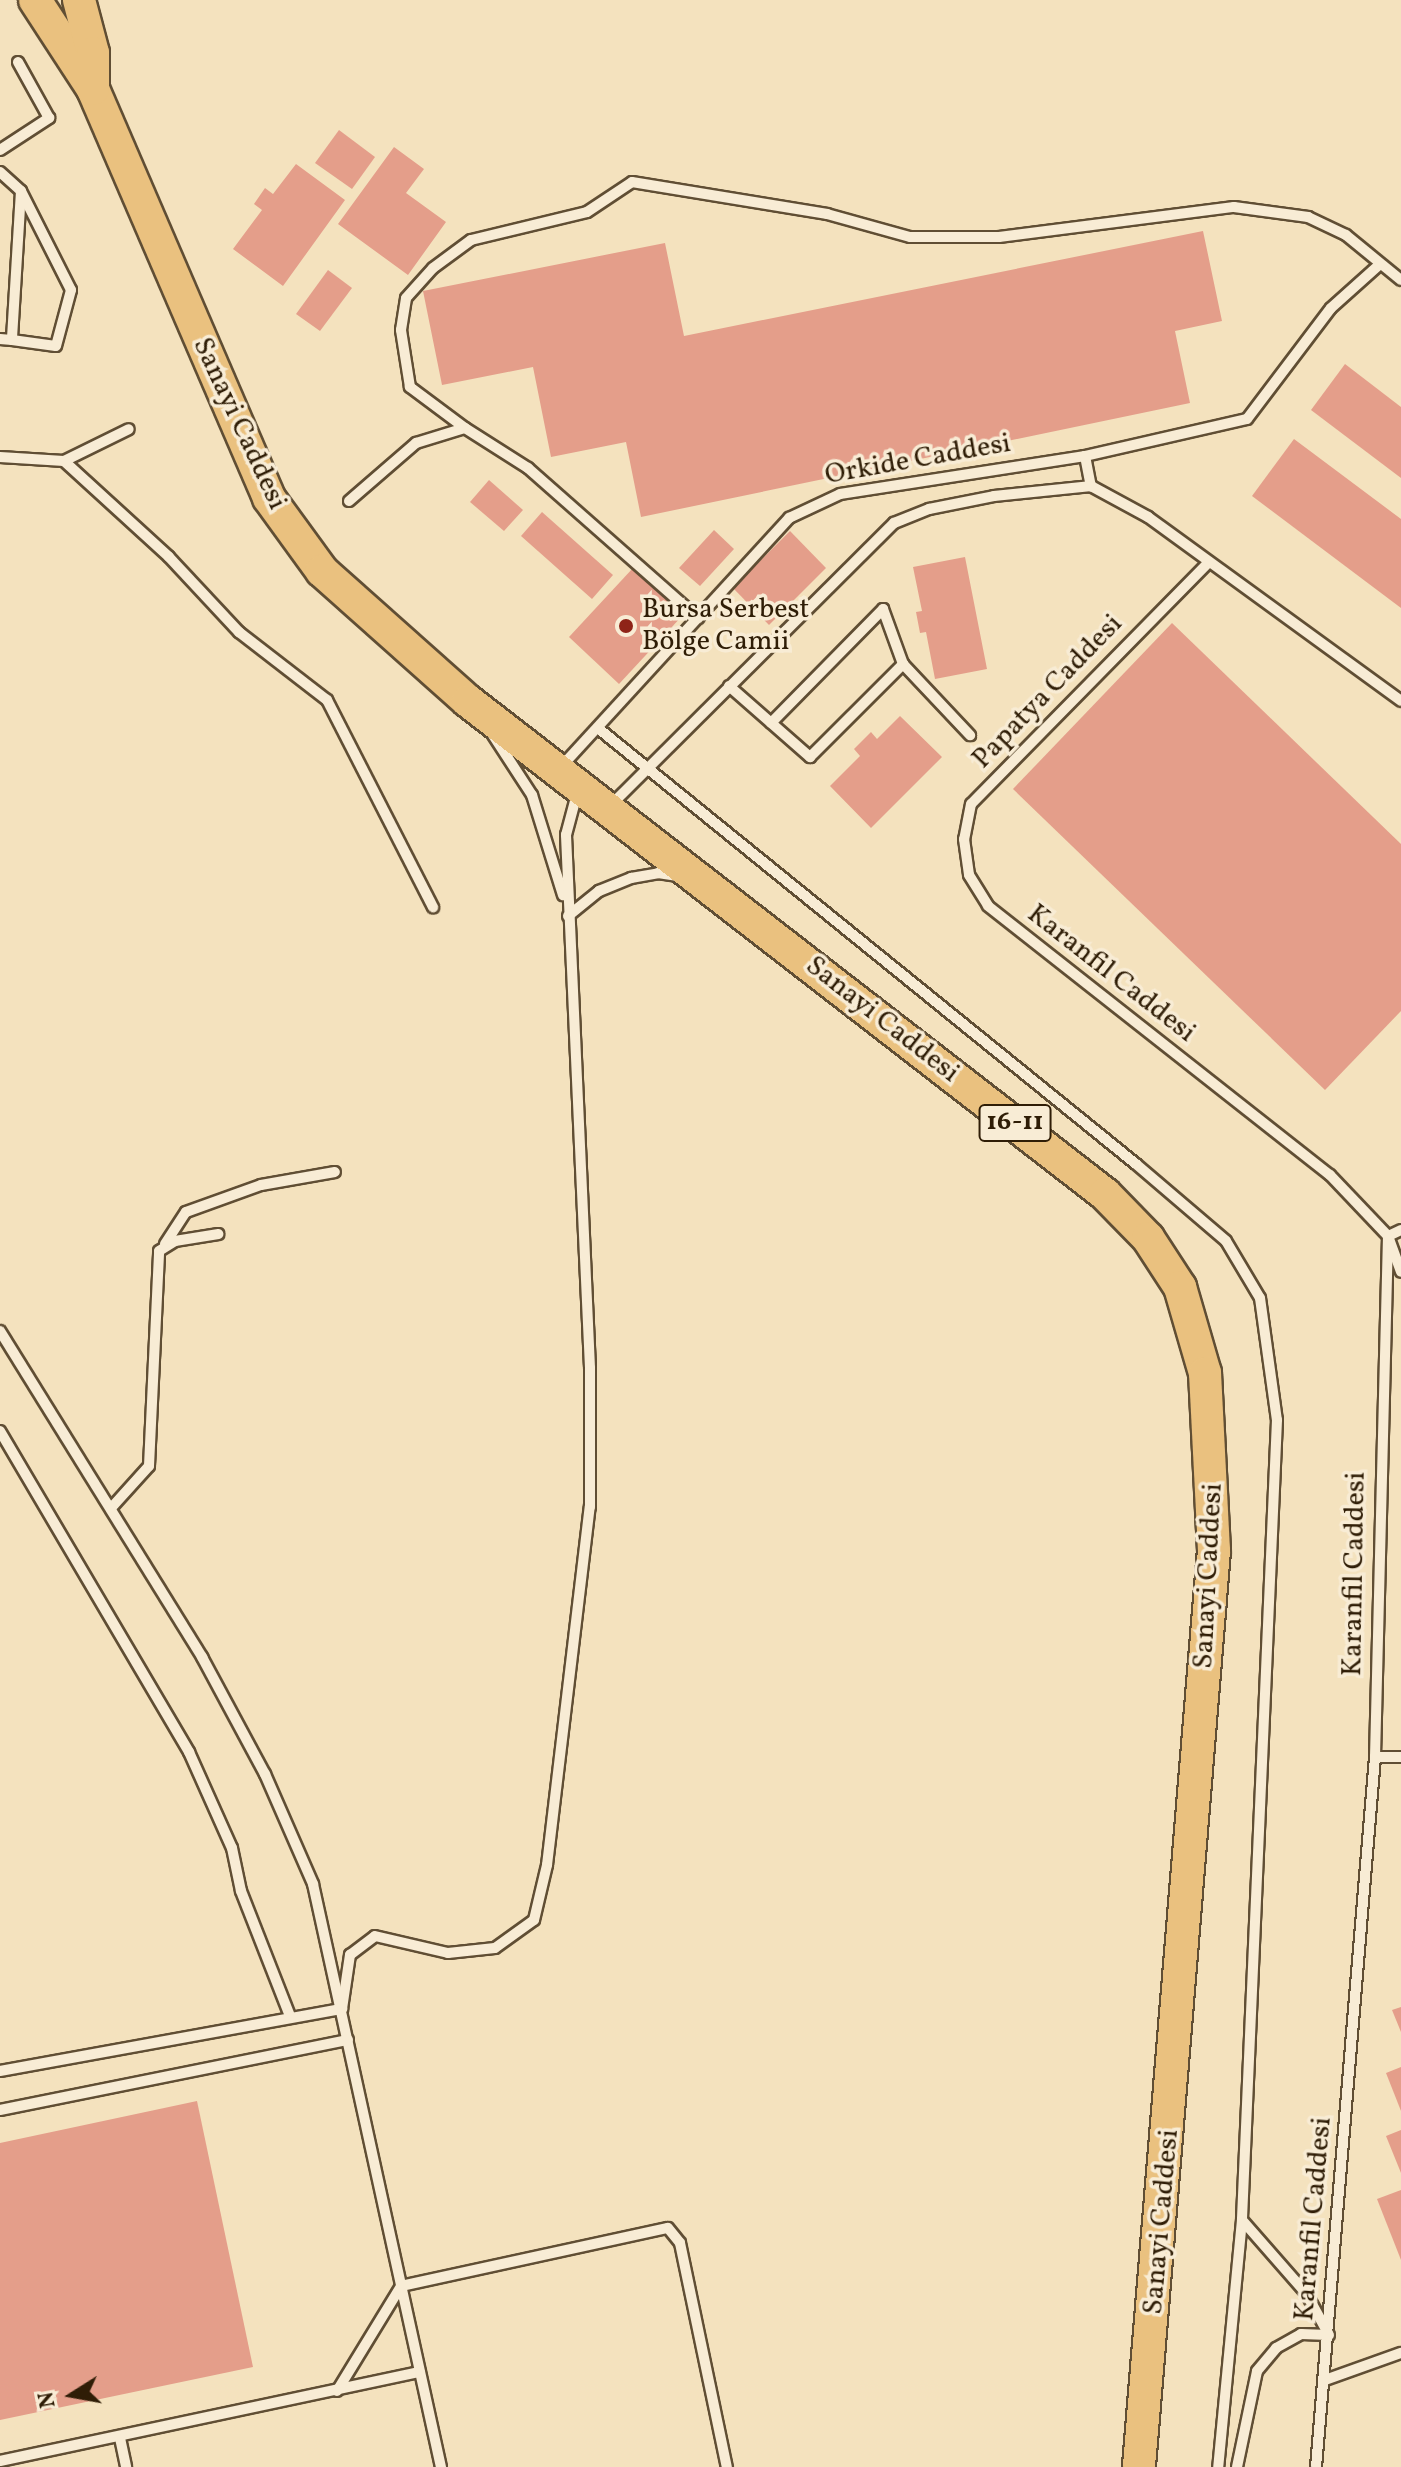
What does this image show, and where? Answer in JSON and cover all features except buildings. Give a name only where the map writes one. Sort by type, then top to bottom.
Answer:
[{"type":"main road","points":[[35,0],[93,89]]},
{"type":"main road","points":[[79,0],[93,53],[93,89]]},
{"type":"main road","name":"Sanayi Caddesi","points":[[93,89],[277,511],[349,599],[468,701],[605,810],[1105,1194],[1148,1238],[1180,1287],[1195,1325],[1212,1430],[1214,1550],[1139,2467]]},
{"type":"lane","points":[[0,150],[49,118],[18,62]]},
{"type":"lane","points":[[0,172],[21,191],[71,290],[56,346],[0,339]]},
{"type":"lane","points":[[698,618],[528,468],[465,428],[410,387],[401,330],[406,298],[433,268],[471,240],[587,212],[632,182],[827,214],[910,237],[999,237],[1234,207],[1308,217],[1346,235],[1401,280]]},
{"type":"lane","points":[[12,340],[21,191]]},
{"type":"lane","name":"Orkide Caddesi","points":[[568,780],[599,729],[789,518],[817,502],[1085,456],[1247,419],[1331,308],[1380,264]]},
{"type":"lane","points":[[349,501],[416,443],[465,428]]},
{"type":"lane","points":[[0,457],[64,461],[129,429]]},
{"type":"lane","points":[[1085,456],[1091,486],[1148,517],[1401,701]]},
{"type":"lane","points":[[64,461],[169,557],[239,632],[327,700],[433,907]]},
{"type":"lane","name":"Orkide Caddesi","points":[[605,810],[894,523],[929,509],[994,496],[1091,486]]},
{"type":"lane","name":"Papatya Caddesi","points":[[969,875],[964,839],[971,804],[1209,562]]},
{"type":"lane","points":[[771,723],[883,609],[903,664],[970,735]]},
{"type":"lane","points":[[729,686],[810,757],[903,664]]},
{"type":"lane","points":[[468,701],[532,795],[568,916]]},
{"type":"lane","points":[[599,729],[1226,1241],[1260,1298],[1277,1420],[1242,2220],[1218,2467]]},
{"type":"lane","points":[[342,2009],[350,1955],[375,1936],[448,1953],[495,1948],[534,1920],[547,1865],[590,1507],[590,1368],[568,916],[568,780]]},
{"type":"lane","points":[[568,916],[599,891],[631,878],[658,873],[697,879]]},
{"type":"lane","name":"Karanfil Caddesi","points":[[969,875],[988,906],[1014,929],[1330,1175],[1388,1236],[1375,1757],[1316,2467]]},
{"type":"lane","points":[[112,1507],[149,1466],[162,1249],[186,1212],[261,1185],[335,1172]]},
{"type":"lane","points":[[1401,1230],[1388,1236],[1401,1272]]},
{"type":"lane","points":[[162,1249],[175,1241],[218,1234]]},
{"type":"lane","points":[[0,1331],[112,1507],[265,1774],[313,1884],[441,2467]]},
{"type":"lane","points":[[0,1431],[189,1752],[232,1848],[241,1891],[290,2016]]},
{"type":"lane","points":[[1375,1757],[1401,1757]]},
{"type":"lane","points":[[0,2071],[342,2009]]},
{"type":"lane","points":[[0,2110],[348,2040]]},
{"type":"lane","points":[[1242,2220],[1306,2293],[1329,2335]]},
{"type":"lane","points":[[337,2391],[401,2286],[668,2228],[680,2243],[727,2467]]},
{"type":"lane","points":[[1237,2467],[1257,2371],[1276,2348],[1301,2334],[1329,2335]]},
{"type":"lane","points":[[1325,2380],[1401,2353]]},
{"type":"lane","points":[[0,2461],[420,2372]]},
{"type":"lane","points":[[120,2438],[126,2467]]},
{"type":"place","name":"Bursa Serbest Bölge Camii","points":[[626,626]]}]
